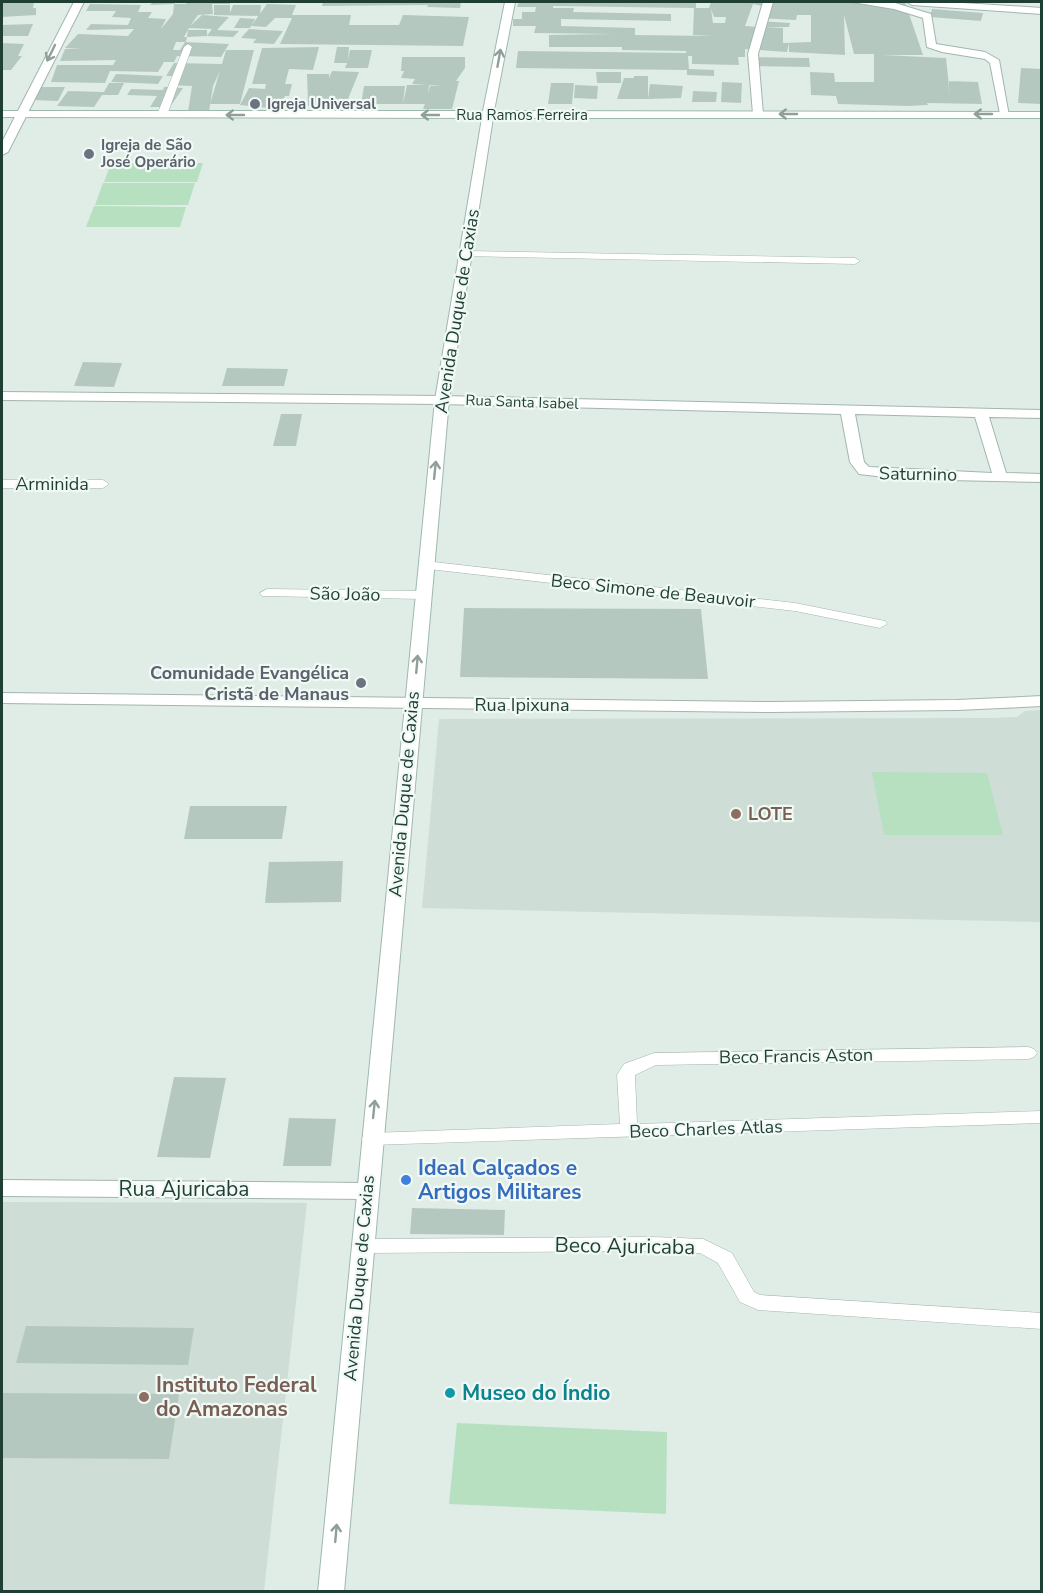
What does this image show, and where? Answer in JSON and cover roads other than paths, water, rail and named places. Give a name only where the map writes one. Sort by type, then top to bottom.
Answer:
[{"type":"street","points":[[2,152],[79,2]]},
{"type":"street","name":"Avenida Duque de Caxias","points":[[331,1592],[366,1191],[442,400],[488,115],[510,2]]},
{"type":"street","points":[[758,114],[753,54],[768,2]]},
{"type":"street","points":[[857,2],[895,6],[928,16],[931,45],[980,53],[995,62],[1005,114]]},
{"type":"street","points":[[906,2],[1041,11]]},
{"type":"street","name":"Rua Ramos Ferreira","points":[[2,114],[1041,115]]},
{"type":"street","name":"Rua Santa Isabel","points":[[2,396],[442,400],[848,412],[1041,414]]},
{"type":"street","name":"Saturnino","points":[[848,412],[857,462],[864,471],[901,475],[1041,478]]},
{"type":"street","points":[[981,414],[1000,476]]},
{"type":"street","name":"Rua Ipixuna","points":[[2,698],[783,707],[957,705],[1041,701]]},
{"type":"street","name":"Rua Ajuricaba","points":[[2,1188],[366,1191]]},
{"type":"lane","points":[[162,115],[188,47]]},
{"type":"lane","points":[[466,254],[855,261]]},
{"type":"lane","name":"Arminida","points":[[2,484],[103,484]]},
{"type":"lane","name":"Beco Simone de Beauvoir","points":[[425,565],[655,592],[787,604],[880,624]]},
{"type":"lane","name":"São João","points":[[267,593],[423,595]]},
{"type":"lane","name":"Beco Francis Aston","points":[[629,1132],[626,1075],[630,1068],[654,1059],[1028,1053]]},
{"type":"lane","name":"Beco Charles Atlas","points":[[371,1139],[1041,1117]]},
{"type":"lane","name":"Beco Ajuricaba","points":[[362,1246],[653,1244],[703,1246],[725,1258],[747,1297],[758,1302],[1041,1321]]},
{"type":"place","name":"Igreja Universal","points":[[255,104]]},
{"type":"place","name":"Igreja de São José Operário","points":[[89,154]]},
{"type":"place","name":"Comunidade Evangélica Cristã de Manaus","points":[[361,683]]},
{"type":"place","name":"LOTE","points":[[736,814]]},
{"type":"place","name":"Ideal Calçados e Artigos Militares","points":[[406,1180]]},
{"type":"place","name":"Museo do Índio","points":[[450,1393]]},
{"type":"place","name":"Instituto Federal do Amazonas","points":[[144,1397]]}]
